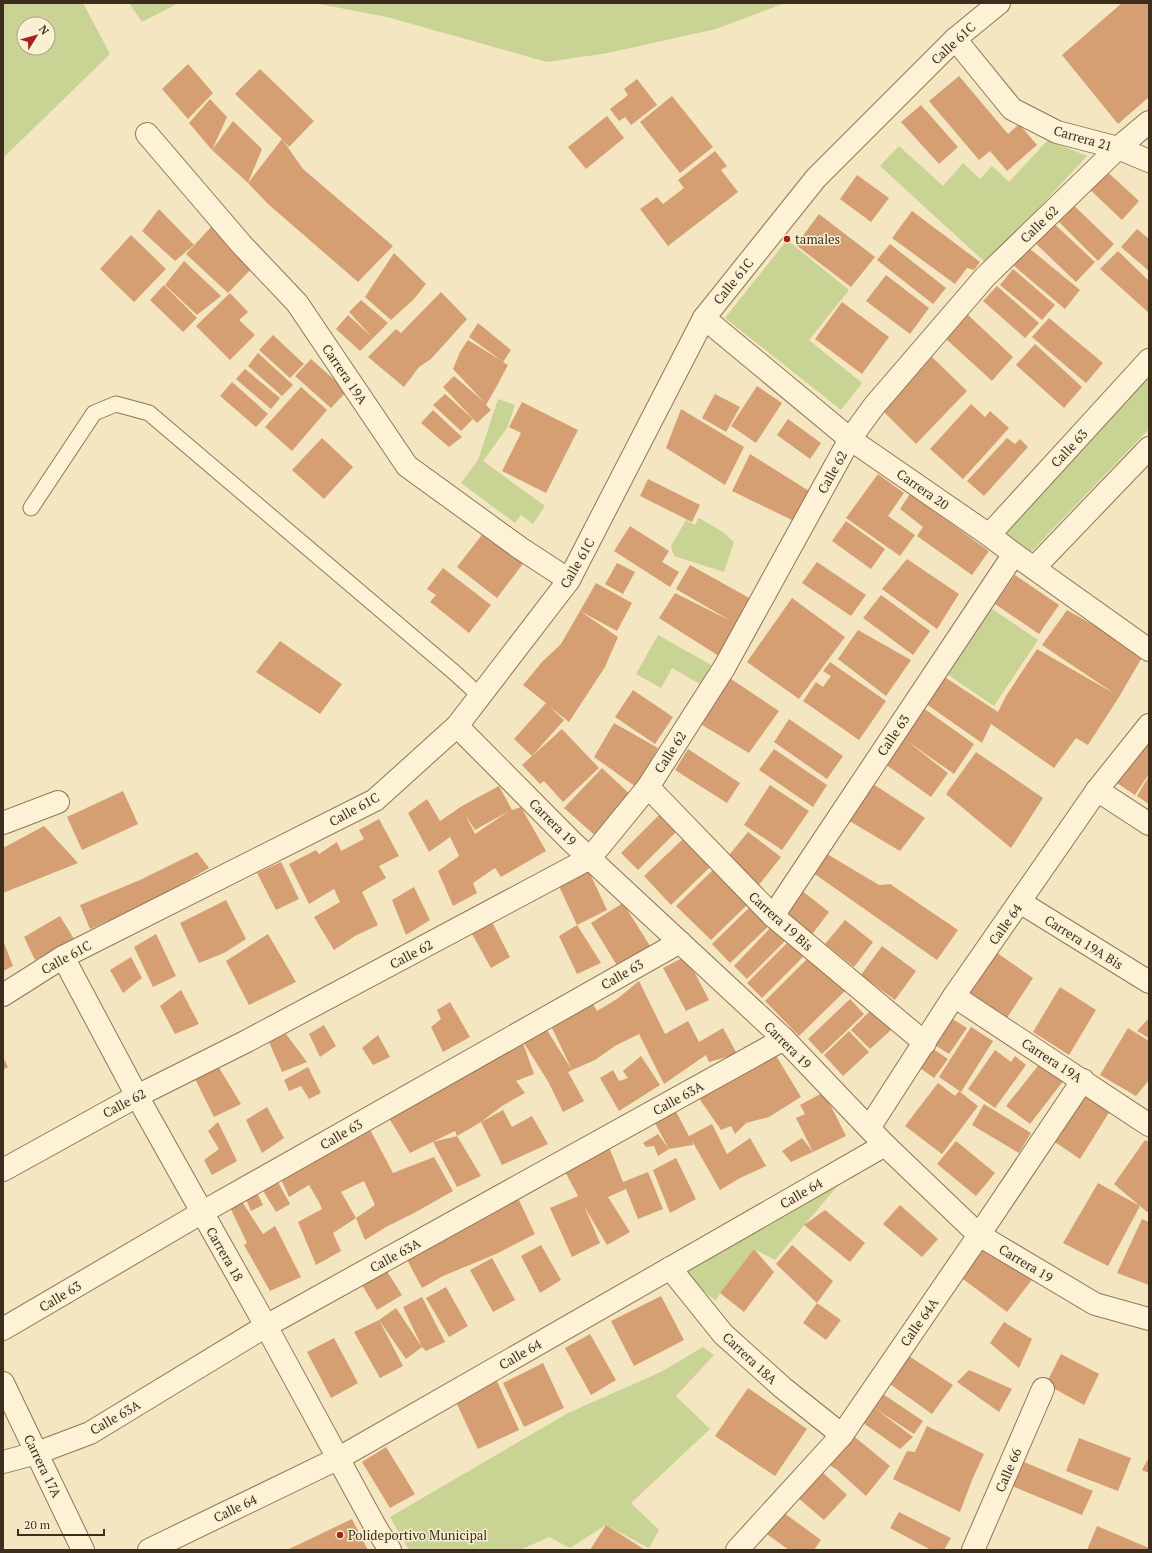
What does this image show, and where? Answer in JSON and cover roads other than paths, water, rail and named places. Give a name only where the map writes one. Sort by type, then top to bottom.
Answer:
[{"type":"street","name":"Calle 61C","points":[[3,995],[63,957],[375,800],[457,726],[570,580],[704,318],[816,178],[956,39],[999,3]]},
{"type":"street","name":"Carrera 21","points":[[956,39],[1012,109],[1057,132],[1118,148],[1149,161]]},
{"type":"street","name":"Calle 62","points":[[3,1170],[137,1096],[247,1042],[590,858],[648,787],[724,668],[850,439],[874,406],[985,278],[1118,148],[1149,122]]},
{"type":"street","name":"Carrera 19A","points":[[148,134],[242,244],[297,303],[407,466],[520,548],[570,580]]},
{"type":"street","name":"Carrera 20","points":[[704,318],[850,439],[989,535],[1149,650]]},
{"type":"street","name":"Calle 63","points":[[989,535],[1149,360]]},
{"type":"street","points":[[1034,568],[1149,448]]},
{"type":"street","name":"Calle 63","points":[[773,916],[1014,554]]},
{"type":"street","name":"Calle 64","points":[[869,1128],[954,996],[1097,790],[1149,725]]},
{"type":"street","name":"Carrera 19","points":[[457,726],[571,841],[784,1039],[884,1145],[980,1235],[1096,1304],[1149,1319]]},
{"type":"street","name":"Carrera 19 Bis","points":[[648,787],[773,916],[925,1043]]},
{"type":"street","points":[[1097,790],[1149,824]]},
{"type":"street","points":[[3,823],[58,802]]},
{"type":"street","name":"Carrera 19A Bis","points":[[1020,902],[1149,982]]},
{"type":"street","name":"Calle 63","points":[[3,1330],[201,1213],[680,942]]},
{"type":"street","name":"Carrera 18","points":[[63,957],[201,1213],[266,1326],[376,1528],[390,1550]]},
{"type":"street","name":"Carrera 19A","points":[[954,996],[1149,1125]]},
{"type":"street","name":"Calle 63A","points":[[3,1462],[37,1453],[90,1433],[266,1326],[784,1039]]},
{"type":"street","name":"Calle 64A","points":[[737,1550],[842,1435],[980,1235],[1082,1080]]},
{"type":"street","name":"Calle 64","points":[[149,1550],[339,1458],[884,1145]]},
{"type":"street","name":"Carrera 18A","points":[[670,1268],[723,1334],[783,1388],[842,1435]]},
{"type":"street","name":"Carrera 17A","points":[[3,1383],[84,1550]]},
{"type":"street","name":"Calle 66","points":[[973,1550],[1043,1389]]},
{"type":"lane","points":[[31,508],[94,413],[116,404],[150,413],[480,696]]},
{"type":"place","name":"tamales","points":[[787,239]]},
{"type":"place","name":"Polideportivo Municipal","points":[[340,1535]]}]
